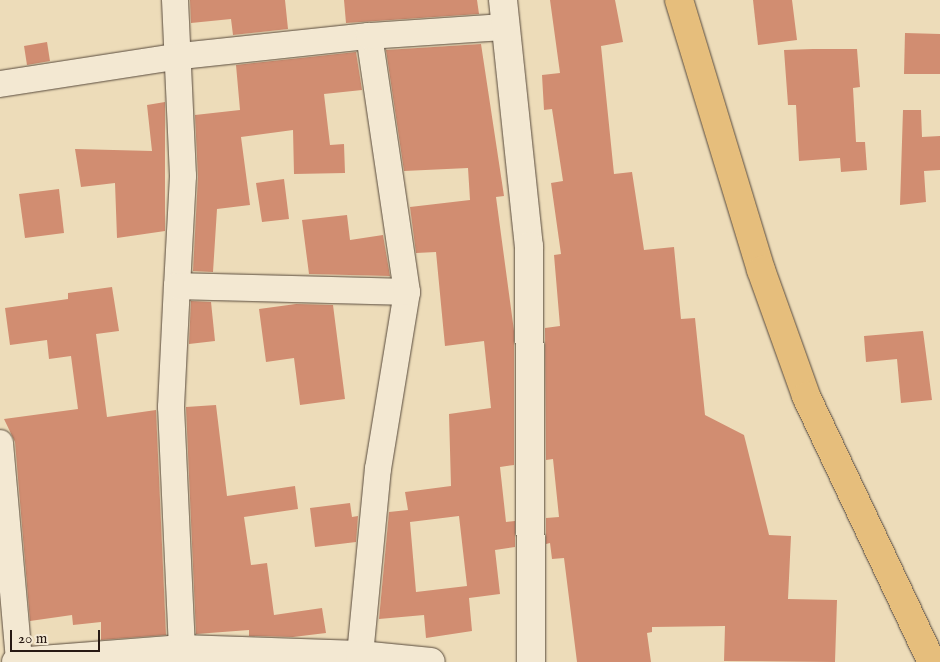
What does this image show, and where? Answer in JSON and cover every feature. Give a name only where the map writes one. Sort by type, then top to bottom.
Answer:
[{"type":"highway","points":[[679,0],[761,270],[806,396],[932,662]]},
{"type":"street","points":[[175,0],[181,56],[183,176],[171,407],[182,649]]},
{"type":"street","points":[[504,0],[529,246],[531,662]]},
{"type":"street","points":[[0,84],[181,56],[369,36],[506,26]]},
{"type":"street","points":[[360,655],[378,469],[407,292],[369,36]]},
{"type":"street","points":[[177,286],[407,292]]},
{"type":"street","points":[[0,443],[18,662],[182,649],[360,655],[431,662]]},
{"type":"building","points":[[190,0],[285,0],[288,29],[233,35],[231,19],[191,23]]},
{"type":"building","points":[[344,0],[477,0],[479,14],[346,23]]},
{"type":"building","points":[[550,0],[615,0],[623,42],[601,46],[614,174],[632,172],[644,250],[674,247],[681,319],[695,318],[705,415],[744,435],[769,535],[791,536],[788,599],[837,600],[835,662],[724,661],[725,626],[652,627],[652,632],[647,633],[651,662],[577,662],[564,558],[552,559],[550,543],[546,544],[546,518],[559,517],[553,459],[546,460],[545,328],[560,326],[554,255],[561,254],[551,183],[563,181],[552,109],[544,110],[542,75],[560,73]]},
{"type":"building","points":[[753,0],[792,0],[797,40],[758,45]]},
{"type":"building","points":[[905,33],[940,34],[940,74],[904,74]]},
{"type":"building","points":[[47,42],[50,61],[27,65],[24,46]]},
{"type":"building","points":[[481,44],[504,196],[496,197],[514,331],[514,465],[500,467],[506,522],[515,521],[515,547],[495,550],[500,594],[469,598],[472,631],[426,638],[424,615],[379,619],[389,512],[408,510],[405,492],[451,486],[449,414],[491,408],[484,341],[445,346],[436,252],[416,253],[410,207],[470,200],[468,168],[404,171],[386,50]],"holes":[[[459,516],[467,586],[416,592],[410,522]]]},
{"type":"building","points":[[857,49],[860,87],[853,88],[856,142],[865,142],[867,170],[841,172],[840,158],[799,161],[796,105],[788,105],[784,50]]},
{"type":"building","points":[[356,52],[362,90],[324,94],[330,145],[344,144],[345,173],[294,174],[293,130],[241,137],[250,205],[217,209],[213,272],[193,271],[198,177],[195,115],[240,110],[236,65]]},
{"type":"building","points":[[165,102],[165,231],[117,238],[115,183],[81,187],[75,149],[152,151],[147,105]]},
{"type":"building","points":[[903,110],[921,110],[922,137],[940,136],[940,170],[924,171],[926,202],[900,205]]},
{"type":"building","points":[[284,179],[289,219],[262,222],[256,183]]},
{"type":"building","points":[[59,189],[64,233],[25,238],[19,194]]},
{"type":"building","points":[[347,215],[350,240],[383,235],[390,276],[309,274],[302,220]]},
{"type":"building","points":[[112,287],[119,331],[96,334],[107,417],[156,410],[166,635],[101,640],[101,622],[73,625],[72,615],[30,621],[15,442],[4,419],[78,409],[71,356],[49,359],[47,340],[10,345],[5,308],[68,299],[68,293]]},
{"type":"building","points":[[191,301],[211,302],[215,341],[189,344]]},
{"type":"building","points":[[296,304],[333,305],[345,399],[300,405],[294,358],[266,362],[259,309]]},
{"type":"building","points":[[923,331],[932,400],[901,403],[897,359],[866,362],[864,336]]},
{"type":"building","points":[[216,405],[227,496],[295,486],[298,509],[244,517],[251,565],[267,563],[274,615],[322,608],[326,633],[293,637],[249,636],[249,630],[196,634],[186,407]]},
{"type":"building","points":[[350,503],[352,517],[358,516],[356,542],[315,547],[310,508]]}]
